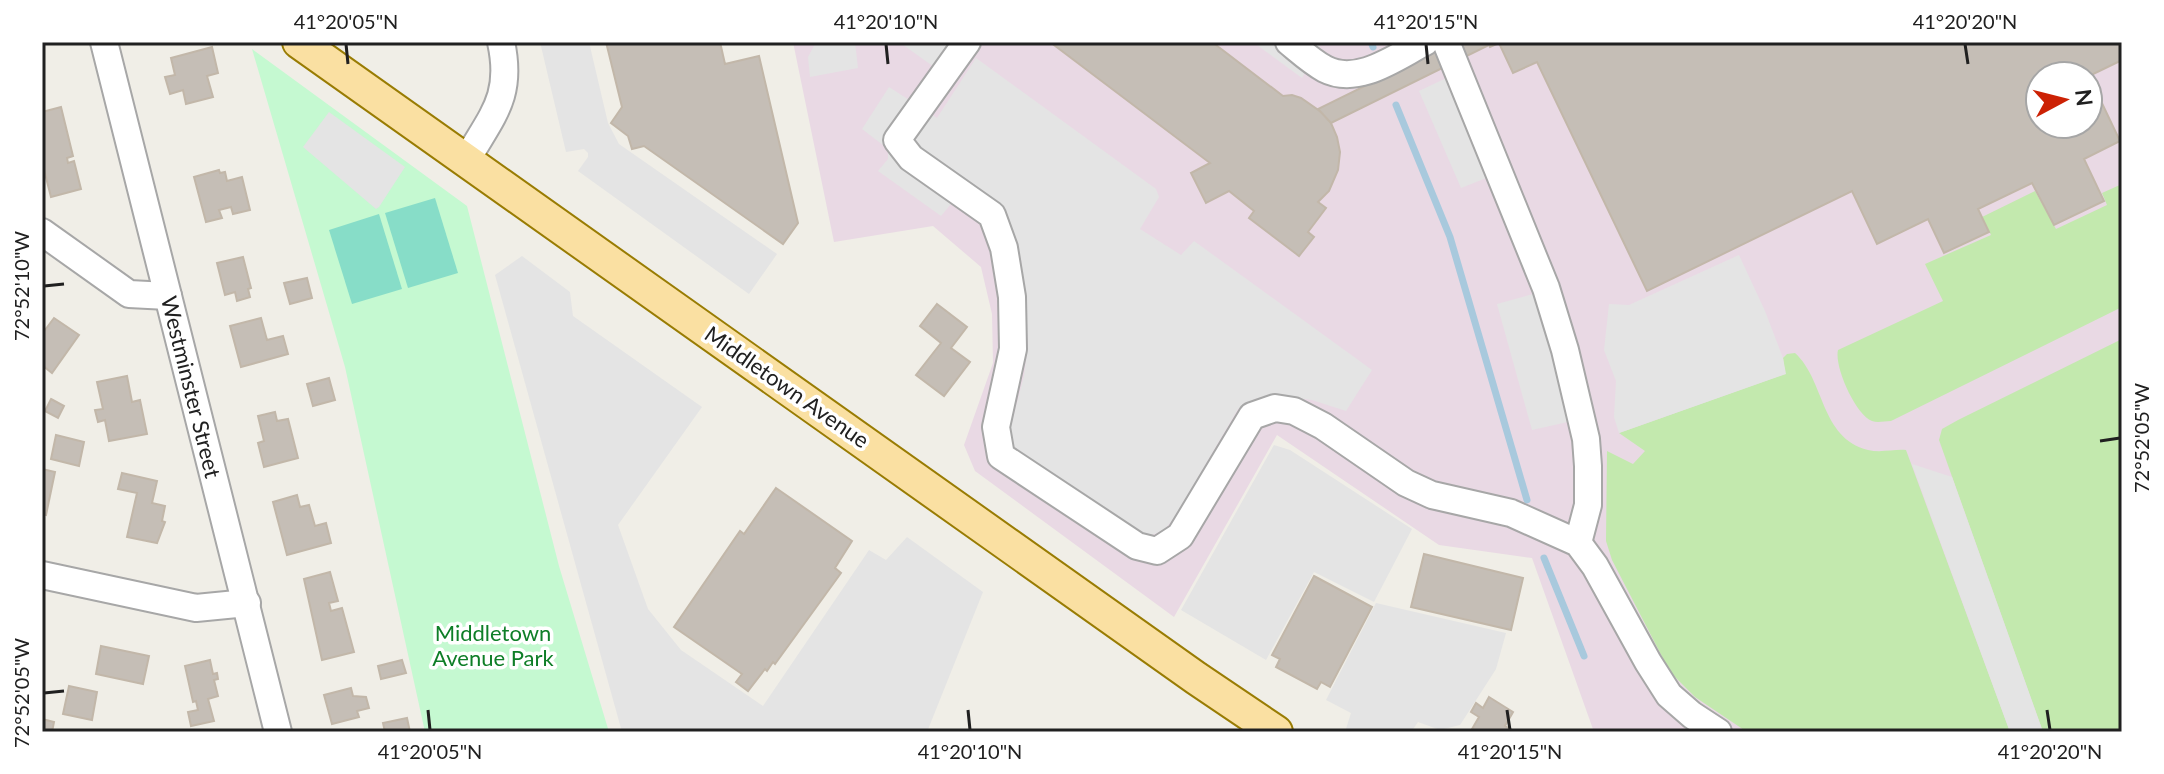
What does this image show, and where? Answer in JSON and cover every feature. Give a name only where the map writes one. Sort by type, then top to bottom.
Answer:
[{"type":"main road","name":"Middletown Avenue","points":[[299,42],[1276,732]]},
{"type":"street","name":"Westminster Street","points":[[104,42],[278,732]]},
{"type":"street","points":[[466,161],[503,95],[506,63],[501,42]]},
{"type":"street","points":[[967,42],[897,140],[911,158],[992,215],[1004,248],[1012,297],[1013,349],[996,427],[1001,456],[1137,546],[1157,551],[1180,536],[1252,416],[1275,408],[1294,411],[1323,426],[1406,483],[1432,495],[1511,513],[1578,543],[1595,566],[1669,695],[1718,732]]},
{"type":"street","points":[[1289,42],[1326,69],[1348,76],[1373,69],[1425,42]]},
{"type":"street","points":[[1446,42],[1546,288],[1565,350],[1586,439],[1588,466],[1588,505],[1578,543]]},
{"type":"street","points":[[42,232],[129,294],[168,296]]},
{"type":"street","points":[[42,575],[196,608],[247,603]]},
{"type":"shaded area","points":[[540,42],[589,42],[608,123],[619,144],[777,254],[749,294],[578,171],[588,153],[584,149],[566,152]]},
{"type":"shaded area","points":[[793,42],[2122,42],[2122,732],[1594,732],[1532,558],[1439,545],[1277,435],[1174,617],[975,471],[964,445],[993,363],[992,314],[981,267],[933,226],[834,242]]},
{"type":"shaded area","points":[[816,42],[855,42],[858,68],[810,77],[808,57]]},
{"type":"shaded area","points":[[899,42],[951,42],[934,67]]},
{"type":"shaded area","points":[[1253,42],[1322,42],[1302,78]]},
{"type":"shaded area","points":[[976,58],[1156,189],[1159,197],[1140,229],[1181,255],[1194,241],[1372,370],[1346,411],[1312,400],[1274,395],[1255,399],[1238,409],[1174,518],[1164,530],[1152,535],[1125,528],[1012,447],[1009,433],[1024,376],[1028,345],[1021,259],[1013,239],[960,193],[941,216],[878,171],[888,159],[888,149],[862,129],[889,87],[937,118]]},
{"type":"shaded area","points":[[1459,72],[1499,173],[1461,188],[1419,91]]},
{"type":"shaded area","points":[[329,112],[405,167],[376,209],[303,147]]},
{"type":"shaded area","points":[[1739,255],[1765,311],[1786,374],[1619,433],[1614,417],[1616,381],[1604,350],[1609,304],[1629,305]]},
{"type":"shaded area","points":[[522,256],[570,292],[573,316],[702,407],[618,525],[648,609],[681,650],[763,706],[869,550],[886,560],[907,537],[983,592],[927,732],[622,732],[495,275]]},
{"type":"shaded area","points":[[1547,290],[1581,419],[1532,430],[1497,304]]},
{"type":"shaded area","points":[[1274,445],[1290,450],[1412,529],[1374,602],[1314,572],[1266,660],[1181,610]]},
{"type":"shaded area","points":[[1912,464],[1952,477],[2043,732],[2010,732]]},
{"type":"shaded area","points":[[1376,603],[1506,633],[1496,669],[1460,725],[1440,730],[1418,722],[1411,732],[1345,732],[1351,713],[1326,700]]},
{"type":"green space","name":"Middletown Avenue Park","points":[[252,49],[467,206],[559,566],[609,732],[425,732],[345,367]]},
{"type":"green space","points":[[2122,184],[2122,307],[1891,421],[1872,421],[1865,417],[1843,378],[1838,350],[1943,301],[1925,264],[1991,235],[1982,217],[2035,191],[2056,229],[2107,205],[2102,193]]},
{"type":"green space","points":[[435,198],[458,273],[408,288],[385,213]]},
{"type":"green space","points":[[379,214],[402,289],[352,304],[329,230]]},
{"type":"green space","points":[[2122,339],[2122,732],[2043,732],[1939,440],[1942,429],[1958,420]]},
{"type":"green space","points":[[1795,353],[1805,364],[1841,434],[1868,450],[1906,450],[2010,732],[1747,732],[1695,697],[1670,672],[1612,560],[1606,541],[1607,451],[1633,464],[1645,451],[1619,433],[1785,374],[1783,358]]},
{"type":"building","points":[[606,42],[720,42],[725,64],[759,56],[798,223],[783,244],[644,146],[632,149],[628,136],[611,123],[622,107]]},
{"type":"building","points":[[1050,42],[1212,42],[1283,96],[1301,98],[1324,114],[1337,137],[1340,152],[1338,170],[1329,191],[1318,202],[1326,208],[1308,232],[1314,237],[1299,256],[1249,218],[1254,211],[1229,191],[1206,203],[1191,173],[1210,163]]},
{"type":"building","points":[[1454,42],[1488,42],[1489,45],[1331,123],[1318,109]]},
{"type":"building","points":[[1488,42],[2122,42],[2122,60],[2104,69],[2104,60],[2024,60],[2024,140],[2104,140],[2104,107],[2120,141],[2084,159],[2104,201],[2054,225],[2032,183],[1978,209],[1989,232],[1944,253],[1928,219],[1877,244],[1852,191],[1647,291],[1537,62],[1513,73],[1499,43],[1490,47]]},
{"type":"building","points":[[212,47],[218,73],[207,76],[213,97],[186,104],[183,90],[170,94],[165,77],[175,75],[171,58]]},
{"type":"building","points":[[61,107],[73,156],[67,158],[68,163],[74,161],[81,189],[51,197],[42,162],[42,112]]},
{"type":"building","points":[[219,170],[220,173],[225,172],[227,181],[242,177],[250,210],[233,214],[231,207],[219,210],[222,218],[206,222],[194,177]]},
{"type":"building","points":[[243,257],[251,288],[248,289],[250,297],[237,301],[235,292],[225,295],[217,263]]},
{"type":"building","points":[[307,278],[312,298],[290,304],[284,283]]},
{"type":"building","points":[[937,304],[967,327],[951,348],[970,362],[944,396],[916,375],[941,343],[920,326]]},
{"type":"building","points":[[54,318],[79,335],[52,373],[42,365],[42,334]]},
{"type":"building","points":[[261,318],[267,340],[283,336],[288,354],[241,367],[230,326]]},
{"type":"building","points":[[127,376],[132,402],[140,400],[147,434],[109,441],[105,420],[98,422],[95,410],[103,409],[97,382]]},
{"type":"building","points":[[329,378],[335,400],[313,406],[307,384]]},
{"type":"building","points":[[51,399],[64,406],[58,418],[45,411]]},
{"type":"building","points":[[275,412],[277,421],[288,419],[298,458],[264,467],[258,443],[264,441],[258,416]]},
{"type":"building","points":[[56,435],[84,442],[79,466],[51,459]]},
{"type":"building","points":[[42,469],[55,472],[46,515],[42,514]]},
{"type":"building","points":[[122,473],[157,481],[152,503],[165,506],[162,521],[165,522],[157,543],[127,537],[137,493],[118,489]]},
{"type":"building","points":[[776,488],[852,541],[835,568],[841,573],[775,664],[773,662],[767,671],[765,669],[748,691],[736,682],[742,674],[674,627],[740,531],[744,534]]},
{"type":"building","points":[[297,495],[300,507],[309,505],[315,526],[326,523],[331,543],[287,555],[273,502]]},
{"type":"building","points":[[1424,554],[1523,578],[1511,630],[1411,607]]},
{"type":"building","points":[[330,572],[338,601],[329,603],[331,611],[342,608],[354,652],[322,660],[304,579]]},
{"type":"building","points":[[1314,576],[1372,607],[1330,687],[1321,682],[1317,689],[1276,667],[1280,659],[1272,655]]},
{"type":"building","points":[[101,646],[149,656],[143,684],[96,674]]},
{"type":"building","points":[[210,660],[213,674],[217,673],[218,679],[214,680],[218,696],[208,699],[214,721],[191,726],[188,712],[198,710],[196,701],[193,702],[185,666]]},
{"type":"building","points":[[402,660],[406,673],[381,679],[378,666]]},
{"type":"building","points":[[69,686],[97,692],[92,720],[63,714]]},
{"type":"building","points":[[351,688],[353,696],[366,697],[369,708],[357,711],[359,717],[332,724],[324,695]]},
{"type":"building","points":[[1489,697],[1513,712],[1505,726],[1511,732],[1478,732],[1472,729],[1479,717],[1471,712],[1476,703],[1483,708]]},
{"type":"building","points":[[407,718],[410,732],[385,732],[383,723]]},
{"type":"building","points":[[42,719],[54,722],[52,732],[42,732]]},
{"type":"waterway","points":[[1371,42],[1373,47]]},
{"type":"waterway","points":[[1396,105],[1450,237],[1527,500]]},
{"type":"waterway","points":[[1544,558],[1584,656]]}]
